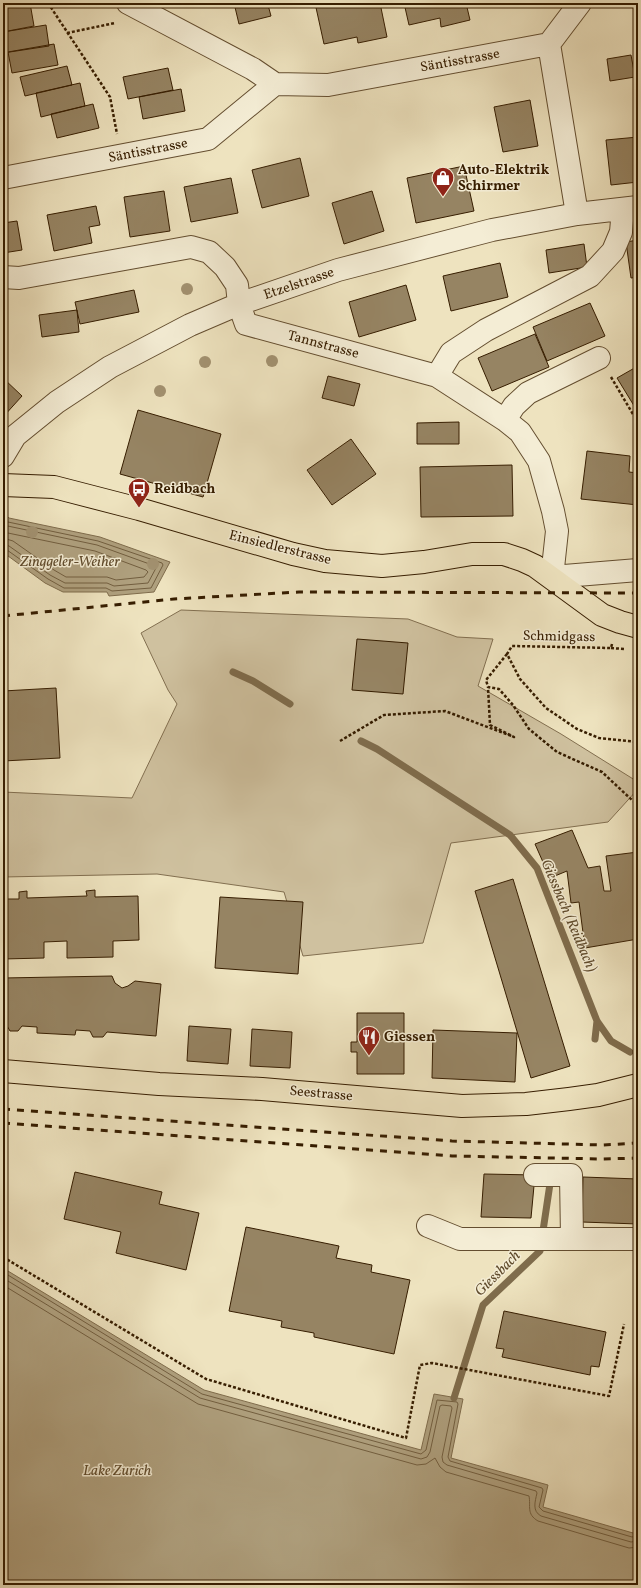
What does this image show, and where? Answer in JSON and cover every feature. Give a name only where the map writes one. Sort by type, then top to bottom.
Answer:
[{"type":"main road","name":"Einsiedlerstrasse","points":[[3,485],[54,487],[139,509],[293,554],[325,561],[382,566],[424,562],[472,554],[498,554],[522,560],[552,577],[602,615],[629,624]]},
{"type":"main road","name":"Seestrasse","points":[[3,1071],[160,1084],[262,1089],[462,1106],[526,1104],[569,1099],[598,1095],[638,1085]]},
{"type":"street","points":[[128,3],[161,11],[275,84]]},
{"type":"street","points":[[577,214],[549,44],[580,3]]},
{"type":"street","name":"Säntisstrasse","points":[[3,178],[208,139],[275,84],[328,85],[549,44]]},
{"type":"street","points":[[437,376],[451,353],[486,330],[590,276],[613,251],[631,208]]},
{"type":"street","name":"Etzelstrasse","points":[[3,456],[15,436],[57,402],[110,366],[190,325],[239,304],[338,270],[492,230],[577,214],[631,208]]},
{"type":"street","name":"Tannstrasse","points":[[3,277],[19,278],[191,247],[209,252],[225,267],[237,284],[239,304],[246,324],[437,376],[505,420],[520,432],[539,460],[557,531],[552,577]]},
{"type":"street","points":[[505,420],[514,406],[528,393],[599,358]]},
{"type":"street","points":[[552,577],[638,570]]},
{"type":"street","points":[[535,1175],[571,1175],[565,1238]]},
{"type":"street","points":[[428,1226],[460,1239],[638,1239]]},
{"type":"path","points":[[48,3],[110,97],[121,156]]},
{"type":"path","points":[[67,33],[117,23]]},
{"type":"path","points":[[599,358],[634,416],[638,414]]},
{"type":"path","name":"Schmidgass","points":[[629,624],[611,648],[512,646],[507,654],[520,679],[546,708],[577,729],[599,738],[638,742]]},
{"type":"path","points":[[340,741],[384,715],[445,711],[514,737],[490,725],[488,687],[486,680],[507,654]]},
{"type":"path","points":[[488,687],[499,689],[513,705],[529,730],[557,752],[602,772],[629,798],[638,803]]},
{"type":"path","points":[[3,1257],[206,1379],[406,1438],[420,1365],[432,1363],[609,1396],[624,1324]]},
{"type":"shaded area","points":[[181,610],[408,619],[457,637],[493,639],[478,686],[561,734],[638,782],[638,789],[608,822],[451,843],[423,943],[303,956],[284,892],[157,874],[3,877],[3,792],[132,798],[177,704],[168,690],[141,633]]},
{"type":"water","name":"Zinggeler-Weiher","points":[[3,513],[9,518],[100,537],[170,562],[154,592],[109,596],[107,592],[63,592],[45,583],[4,553]]},
{"type":"water","name":"Lake Zurich","points":[[3,1268],[204,1390],[421,1450],[434,1394],[463,1399],[451,1458],[548,1485],[543,1507],[633,1533],[638,1522],[638,1585],[3,1585]]},
{"type":"building","points":[[30,3],[34,26],[3,32],[3,7]]},
{"type":"building","points":[[234,3],[277,3],[268,5],[271,16],[239,24]]},
{"type":"building","points":[[315,3],[351,3],[352,6],[365,3],[380,3],[387,37],[358,43],[357,37],[324,44]]},
{"type":"building","points":[[404,3],[466,3],[470,20],[441,27],[440,18],[409,25]]},
{"type":"building","points":[[46,25],[49,46],[3,53],[3,32]]},
{"type":"building","points":[[54,44],[58,65],[12,73],[8,52]]},
{"type":"building","points":[[631,55],[635,77],[610,81],[607,59]]},
{"type":"building","points":[[67,66],[72,85],[25,96],[20,77]]},
{"type":"building","points":[[168,68],[173,90],[128,99],[123,77]]},
{"type":"building","points":[[80,83],[85,106],[41,117],[36,93]]},
{"type":"building","points":[[181,89],[185,111],[143,119],[139,97]]},
{"type":"building","points":[[530,100],[538,146],[503,152],[494,107]]},
{"type":"building","points":[[93,104],[99,128],[57,138],[51,114]]},
{"type":"building","points":[[638,137],[638,182],[611,185],[606,140]]},
{"type":"building","points":[[300,158],[309,196],[262,208],[252,170]]},
{"type":"building","points":[[464,166],[474,211],[416,223],[407,178]]},
{"type":"building","points":[[231,178],[238,213],[191,222],[184,187]]},
{"type":"building","points":[[164,191],[170,231],[130,237],[124,197]]},
{"type":"building","points":[[372,191],[384,231],[344,244],[332,203]]},
{"type":"building","points":[[96,206],[100,225],[89,227],[92,243],[54,251],[47,215]]},
{"type":"building","points":[[17,221],[22,250],[3,253],[3,223]]},
{"type":"building","points":[[638,240],[638,277],[631,278],[626,242]]},
{"type":"building","points":[[584,244],[587,267],[549,273],[546,250]]},
{"type":"building","points":[[500,263],[508,297],[451,311],[443,276]]},
{"type":"building","points":[[406,285],[416,320],[359,337],[349,302]]},
{"type":"building","points":[[134,290],[139,312],[80,324],[75,302]]},
{"type":"building","points":[[590,303],[605,336],[547,361],[533,327]]},
{"type":"building","points":[[77,310],[79,332],[42,337],[39,315]]},
{"type":"building","points":[[535,334],[549,367],[492,391],[478,358]]},
{"type":"building","points":[[638,366],[638,408],[636,409],[617,378]]},
{"type":"building","points":[[328,376],[360,384],[354,406],[322,398]]},
{"type":"building","points":[[3,378],[22,396],[3,417]]},
{"type":"building","points":[[138,410],[221,434],[203,497],[120,474]]},
{"type":"building","points":[[459,422],[459,444],[417,444],[417,423]]},
{"type":"building","points":[[351,439],[376,474],[332,505],[307,470]]},
{"type":"building","points":[[587,451],[630,456],[629,472],[638,473],[638,505],[581,499]]},
{"type":"building","points":[[512,465],[513,516],[421,517],[420,467]]},
{"type":"building","points":[[357,639],[408,643],[403,694],[352,690]]},
{"type":"building","points":[[637,660],[638,724],[636,724]]},
{"type":"building","points":[[56,688],[60,758],[3,761],[3,691]]},
{"type":"building","points":[[572,830],[588,868],[600,866],[604,891],[611,891],[606,856],[638,852],[638,939],[585,948],[579,902],[571,903],[567,871],[550,878],[535,844]]},
{"type":"building","points":[[513,879],[570,1066],[531,1078],[475,891]]},
{"type":"building","points":[[95,890],[95,897],[138,896],[139,940],[113,941],[113,957],[67,958],[67,941],[44,942],[44,958],[3,959],[3,899],[19,899],[19,892],[27,891],[27,898],[87,896],[86,891]]},
{"type":"building","points":[[220,897],[303,902],[298,974],[215,968]]},
{"type":"building","points":[[112,976],[115,983],[122,988],[135,981],[161,984],[156,1036],[107,1032],[103,1037],[93,1037],[90,1031],[76,1030],[75,1035],[37,1033],[37,1027],[22,1026],[18,1031],[10,1031],[6,1024],[3,1024],[3,978]]},
{"type":"building","points":[[357,1013],[404,1013],[404,1074],[357,1074],[357,1052],[351,1052],[351,1042],[357,1042]]},
{"type":"building","points":[[189,1026],[231,1029],[228,1064],[187,1061]]},
{"type":"building","points":[[252,1029],[292,1032],[290,1068],[250,1066]]},
{"type":"building","points":[[433,1030],[517,1033],[515,1082],[432,1078]]},
{"type":"building","points":[[75,1172],[162,1192],[159,1204],[199,1213],[186,1270],[116,1253],[121,1232],[64,1219]]},
{"type":"building","points":[[484,1174],[535,1175],[531,1218],[481,1217]]},
{"type":"building","points":[[583,1177],[638,1179],[638,1224],[582,1222]]},
{"type":"building","points":[[246,1227],[339,1246],[336,1258],[372,1265],[371,1272],[410,1280],[394,1354],[314,1337],[314,1333],[281,1327],[282,1321],[229,1311]]},
{"type":"building","points":[[504,1311],[606,1332],[599,1367],[591,1366],[590,1375],[502,1357],[504,1349],[496,1348]]},
{"type":"waterway","name":"Giessbach (Reidbach)","points":[[233,672],[253,681],[290,704]]},
{"type":"waterway","name":"Giessbach (Reidbach)","points":[[361,741],[377,749],[510,835],[537,868],[597,1021],[611,1041],[630,1052]]},
{"type":"waterway","points":[[595,1039],[597,1021]]},
{"type":"waterway","name":"Giessbach","points":[[454,1398],[483,1305],[540,1251],[551,1177]]},
{"type":"railway","points":[[3,616],[174,599],[299,592],[638,593]]},
{"type":"railway","points":[[3,1109],[452,1141],[603,1145],[638,1143]]},
{"type":"railway","points":[[3,1123],[452,1156],[603,1159],[638,1158]]},
{"type":"place","name":"Auto-Elektrik Schirmer","points":[[443,198]]},
{"type":"place","name":"Reidbach","points":[[139,508]]},
{"type":"place","name":"Giessen","points":[[369,1056]]}]
